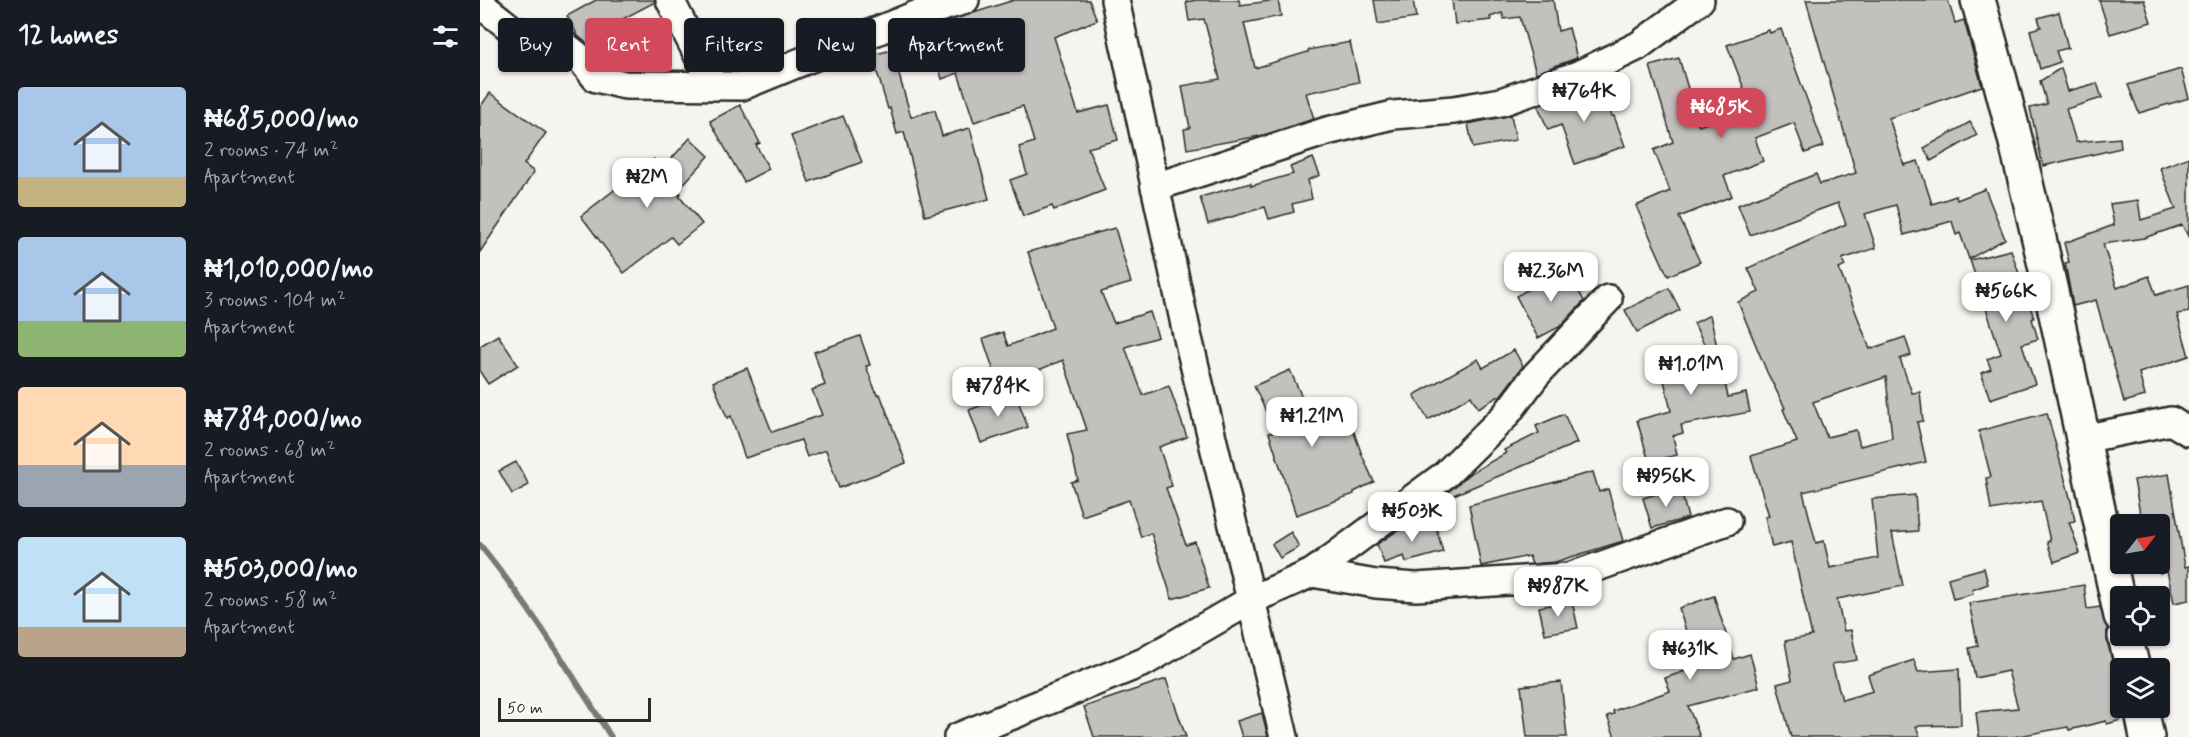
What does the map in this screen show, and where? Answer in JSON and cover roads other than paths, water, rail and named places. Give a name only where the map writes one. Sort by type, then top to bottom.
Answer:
[{"type":"main road","points":[[1978,0],[2003,87],[2115,586]]},
{"type":"main road","points":[[2143,718],[2147,737]]},
{"type":"street","points":[[670,0],[714,86]]},
{"type":"street","points":[[480,4],[513,30],[560,42],[578,56],[596,78],[625,85],[742,86],[916,15],[965,0]]},
{"type":"street","points":[[1115,0],[1187,334],[1284,737]]},
{"type":"street","points":[[1155,187],[1338,128],[1393,115],[1454,110],[1501,102],[1578,75],[1638,46],[1700,0]]},
{"type":"street","points":[[958,737],[1144,662],[1251,600],[1312,573],[1446,474],[1505,416],[1536,375],[1608,299]]},
{"type":"street","points":[[2083,439],[2171,421],[2189,432]]},
{"type":"street","points":[[1312,573],[1376,584],[1416,587],[1569,577],[1727,521]]},
{"type":"waterway","points":[[480,545],[532,615],[611,737]]}]
